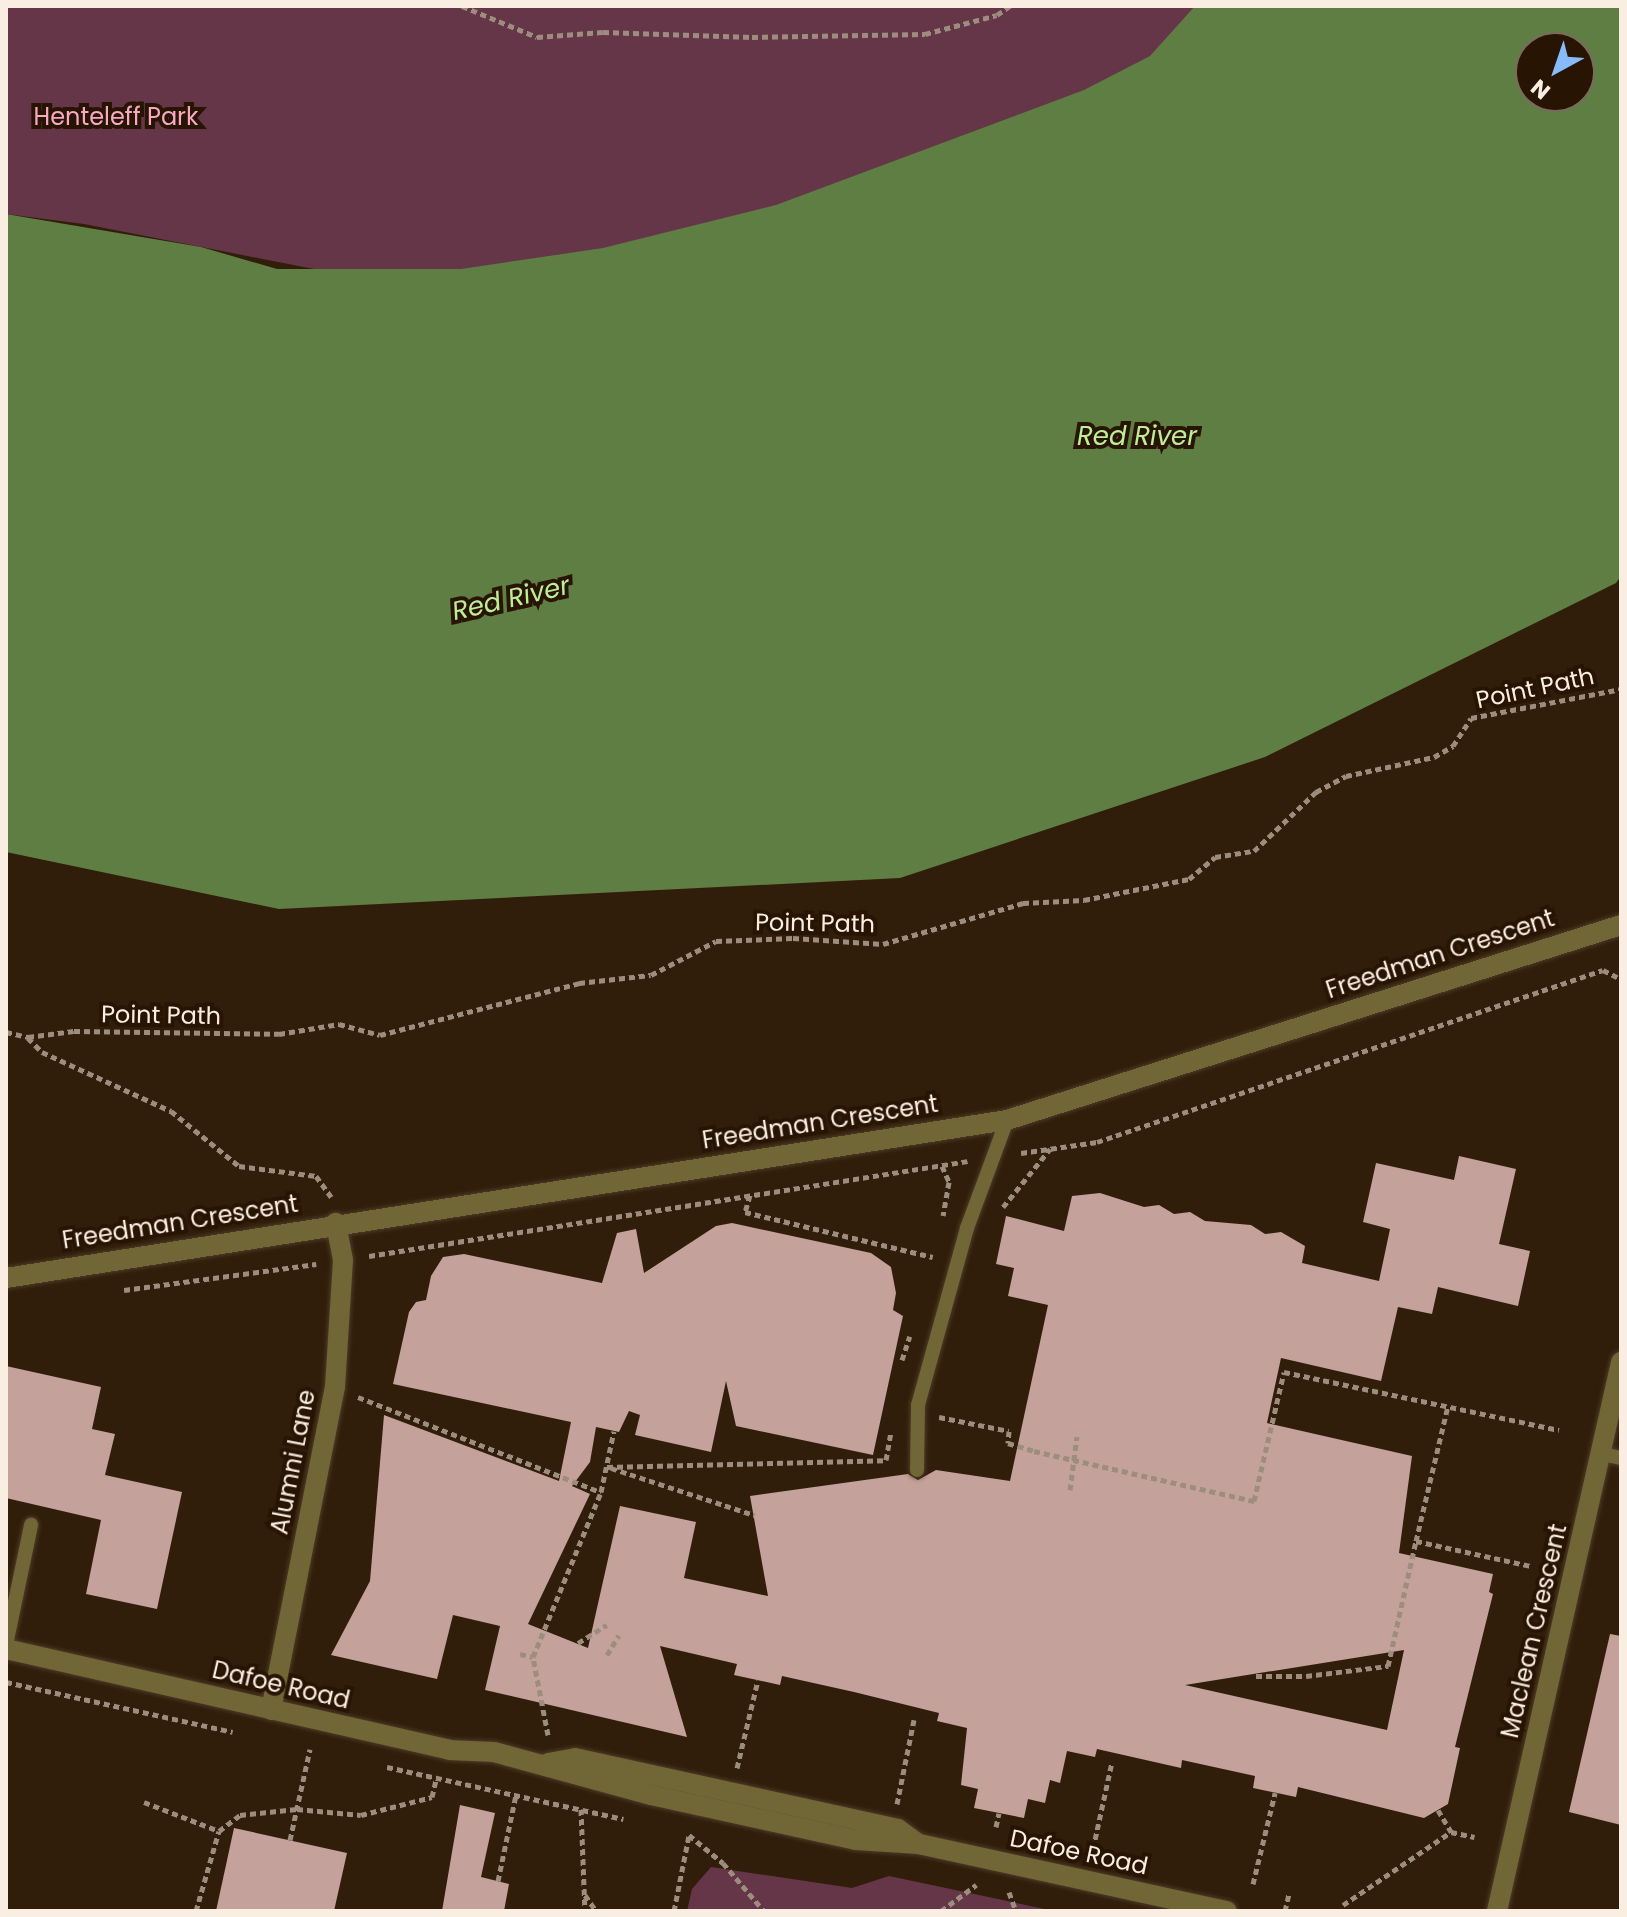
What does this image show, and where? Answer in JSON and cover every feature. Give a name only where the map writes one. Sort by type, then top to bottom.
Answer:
[{"type":"street","name":"Freedman Crescent","points":[[6,1278],[336,1223],[1007,1120],[1621,925]]},
{"type":"street","name":"Alumni Lane","points":[[271,1710],[335,1387],[343,1260],[336,1223]]},
{"type":"street","name":"Maclean Crescent","points":[[1497,1911],[1611,1456],[1621,1362]]},
{"type":"street","name":"Dafoe Road","points":[[6,1647],[449,1750],[494,1752],[546,1764],[575,1758],[898,1829],[919,1844],[1227,1911]]},
{"type":"lane","points":[[917,1470],[918,1415],[967,1228],[1007,1120]]},
{"type":"lane","points":[[6,1647],[31,1525]]},
{"type":"path","points":[[462,6],[537,37],[603,32],[752,37],[925,34],[997,15],[1010,6]]},
{"type":"path","name":"Point Path","points":[[6,1032],[28,1037],[74,1031],[279,1034],[339,1024],[380,1035],[579,983],[651,975],[716,941],[793,938],[883,944],[1023,903],[1084,900],[1189,879],[1215,857],[1254,851],[1316,792],[1346,776],[1434,757],[1453,746],[1471,718],[1621,689]]},
{"type":"path","points":[[28,1037],[42,1052],[171,1111],[239,1166],[316,1176],[329,1188],[336,1223]]},
{"type":"path","points":[[997,1215],[1050,1149]]},
{"type":"path","points":[[750,1195],[745,1212],[933,1257]]},
{"type":"path","points":[[112,1292],[293,1267]]},
{"type":"path","points":[[900,1372],[905,1343]]},
{"type":"path","points":[[918,1415],[1009,1431],[1008,1443],[1034,1451],[1254,1501],[1284,1372],[1559,1430]]},
{"type":"path","points":[[335,1387],[601,1492]]},
{"type":"path","points":[[1256,1676],[1306,1676],[1388,1666],[1448,1406]]},
{"type":"path","points":[[607,1467],[886,1460],[893,1416]]},
{"type":"path","points":[[548,1735],[533,1657],[601,1492],[614,1431]]},
{"type":"path","points":[[1070,1490],[1077,1436]]},
{"type":"path","points":[[607,1467],[754,1515]]},
{"type":"path","points":[[1416,1541],[1531,1566]]},
{"type":"path","points":[[578,1643],[607,1625]]},
{"type":"path","points":[[607,1655],[619,1635]]},
{"type":"path","points":[[520,1654],[533,1657]]},
{"type":"path","points":[[737,1769],[758,1680]]},
{"type":"path","points":[[6,1682],[162,1716]]},
{"type":"path","points":[[897,1805],[914,1720]]},
{"type":"path","points":[[290,1840],[310,1749]]},
{"type":"path","points":[[1093,1849],[1112,1762]]},
{"type":"path","points":[[196,1911],[219,1831],[240,1815],[297,1809],[361,1815],[432,1797],[436,1779]]},
{"type":"path","points":[[1253,1884],[1275,1793]]},
{"type":"path","points":[[498,1881],[516,1795]]},
{"type":"path","points":[[144,1802],[219,1831]]},
{"type":"path","points":[[581,1809],[585,1911]]},
{"type":"path","points":[[1438,1810],[1451,1832]]},
{"type":"path","points":[[996,1827],[999,1813]]},
{"type":"path","points":[[1343,1905],[1451,1832],[1474,1837]]},
{"type":"path","points":[[674,1911],[689,1835],[723,1863],[764,1911]]},
{"type":"path","points":[[941,1911],[976,1885]]},
{"type":"path","points":[[1009,1892],[1016,1911]]},
{"type":"path","points":[[1285,1911],[1289,1893]]},
{"type":"path","points":[[585,1894],[596,1911]]},
{"type":"green space","name":"Henteleff Park","points":[[6,6],[1242,6],[973,168],[416,289],[84,224],[6,214]]},
{"type":"green space","points":[[711,1867],[852,1888],[889,1876],[1054,1911],[687,1911],[692,1889]]},
{"type":"water","name":"Red River","points":[[1195,6],[1621,6],[1621,576],[1616,583],[1265,757],[900,878],[279,909],[6,852],[6,214],[201,247],[277,269],[461,269],[603,248],[776,205],[1084,90],[1150,56]]},
{"type":"building","points":[[1459,1156],[1516,1169],[1499,1244],[1530,1251],[1518,1306],[1438,1287],[1432,1314],[1398,1307],[1381,1381],[1281,1358],[1267,1423],[1412,1456],[1399,1553],[1493,1574],[1489,1592],[1493,1594],[1455,1747],[1460,1748],[1448,1804],[1424,1818],[1298,1787],[1296,1797],[1253,1788],[1255,1776],[1182,1760],[1181,1768],[1097,1749],[1095,1757],[1067,1751],[1060,1783],[1050,1780],[1045,1803],[1028,1799],[1024,1818],[974,1808],[978,1789],[961,1785],[967,1728],[937,1721],[939,1713],[854,1692],[782,1676],[780,1685],[734,1675],[737,1664],[660,1646],[687,1737],[485,1690],[500,1626],[453,1615],[437,1679],[331,1655],[370,1581],[384,1415],[559,1481],[571,1422],[393,1384],[409,1312],[416,1302],[426,1300],[431,1276],[443,1257],[464,1254],[602,1283],[617,1233],[636,1229],[644,1273],[716,1226],[732,1223],[871,1253],[891,1267],[896,1293],[893,1310],[903,1316],[873,1455],[736,1426],[726,1381],[711,1452],[635,1435],[640,1415],[629,1411],[619,1432],[596,1427],[590,1462],[572,1486],[590,1494],[528,1624],[588,1648],[620,1506],[696,1522],[684,1578],[768,1596],[750,1496],[908,1474],[918,1480],[936,1470],[1010,1481],[1048,1305],[1008,1296],[1014,1268],[996,1264],[1006,1216],[1064,1231],[1072,1196],[1100,1193],[1144,1207],[1159,1205],[1174,1214],[1190,1212],[1205,1221],[1251,1225],[1265,1234],[1281,1232],[1305,1246],[1302,1263],[1379,1281],[1390,1229],[1363,1222],[1376,1163],[1454,1180]],"holes":[[[1404,1650],[1387,1730],[1185,1685]]]},
{"type":"building","points":[[6,1366],[101,1387],[92,1429],[115,1434],[105,1475],[182,1492],[157,1609],[86,1594],[101,1520],[6,1498]]},
{"type":"building","points":[[1610,1634],[1621,1636],[1621,1825],[1569,1812]]},
{"type":"building","points":[[460,1805],[495,1813],[481,1877],[509,1884],[504,1911],[442,1911]]},
{"type":"building","points":[[234,1828],[347,1853],[334,1911],[216,1911]]}]
